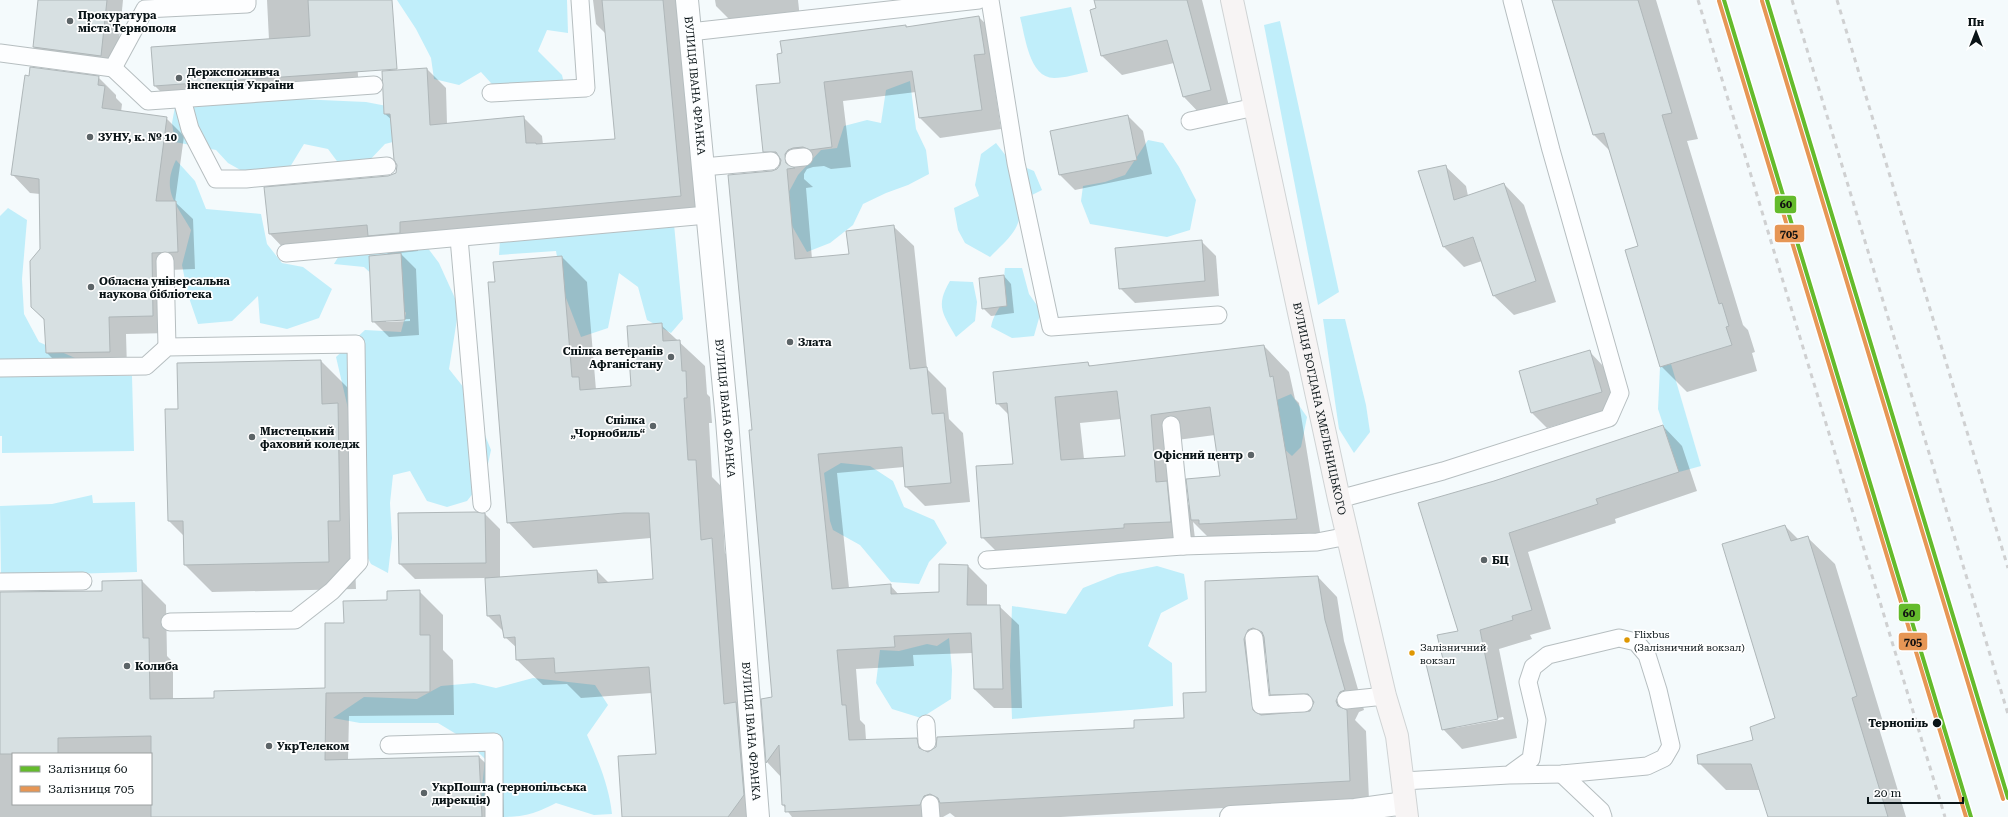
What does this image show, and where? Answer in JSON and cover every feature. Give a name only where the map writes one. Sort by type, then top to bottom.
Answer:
[{"type":"main road","name":"ВУЛИЦЯ БОГДАНА ХМЕЛЬНИЦЬКОГО","points":[[1232,0],[1339,499],[1385,696],[1397,736],[1406,810]]},
{"type":"street","name":"ВУЛИЦЯ ІВАНА ФРАНКА","points":[[687,0],[727,420],[758,817]]},
{"type":"street","points":[[1231,817],[1355,810],[1406,810]]},
{"type":"lane","points":[[113,68],[145,9],[247,4],[247,0]]},
{"type":"lane","points":[[491,93],[586,88],[580,0]]},
{"type":"lane","points":[[690,32],[979,0]]},
{"type":"lane","points":[[990,0],[1016,163],[1051,327],[1218,315]]},
{"type":"lane","points":[[1339,499],[1443,470],[1609,418],[1620,393],[1550,150],[1512,0]]},
{"type":"lane","points":[[0,53],[113,68],[148,101],[182,100],[374,85]]},
{"type":"lane","points":[[182,100],[190,129],[216,179],[246,179],[386,166]]},
{"type":"lane","points":[[1190,121],[1255,107]]},
{"type":"lane","points":[[703,167],[771,161]]},
{"type":"lane","points":[[286,253],[707,215]]},
{"type":"lane","points":[[459,238],[482,504]]},
{"type":"lane","points":[[165,261],[168,347]]},
{"type":"lane","points":[[0,368],[146,366],[168,347],[356,344],[360,562],[332,591],[295,620],[170,622]]},
{"type":"lane","points":[[1171,425],[1183,546]]},
{"type":"lane","points":[[987,560],[1183,546],[1317,542],[1348,536]]},
{"type":"lane","points":[[0,582],[84,581]]},
{"type":"lane","points":[[1254,638],[1262,704],[1304,703]]},
{"type":"lane","points":[[1403,781],[1509,775],[1562,774],[1646,766],[1664,758],[1671,746],[1658,690],[1646,655],[1636,642],[1619,638],[1548,656],[1533,667],[1528,682],[1537,720],[1531,759],[1509,775]]},
{"type":"lane","points":[[1346,700],[1385,696]]},
{"type":"lane","points":[[926,724],[926,742]]},
{"type":"lane","points":[[389,745],[494,742],[494,817]]},
{"type":"lane","points":[[1562,774],[1601,812],[1604,817]]},
{"type":"shaded area","points":[[397,0],[567,0],[568,33],[547,30],[538,51],[562,75],[565,88],[548,100],[523,100],[500,93],[481,72],[459,85],[434,79],[431,58],[416,29]]},
{"type":"shaded area","points":[[1071,7],[1088,72],[1058,78],[1046,76],[1039,71],[1030,54],[1026,44],[1020,17]]},
{"type":"shaded area","points":[[1280,21],[1339,292],[1318,305],[1264,25]]},
{"type":"shaded area","points":[[910,81],[916,129],[926,150],[929,174],[908,185],[863,204],[853,225],[830,243],[807,252],[784,212],[784,201],[798,175],[821,150],[837,148],[844,126],[867,120],[881,123],[886,90]]},
{"type":"shaded area","points":[[228,94],[366,102],[423,113],[424,134],[385,144],[367,163],[348,176],[328,149],[304,144],[290,167],[258,180],[228,163],[216,150],[175,142],[172,123],[176,101]]},
{"type":"shaded area","points":[[1148,140],[1163,143],[1179,167],[1196,200],[1190,230],[1167,237],[1090,224],[1081,201],[1083,186],[1105,182],[1125,175]]},
{"type":"shaded area","points":[[996,143],[1010,161],[1034,171],[1042,190],[1024,199],[1017,226],[1010,237],[990,257],[965,243],[958,230],[954,208],[979,196],[975,185],[981,154]]},
{"type":"shaded area","points":[[176,160],[195,181],[206,209],[261,214],[267,244],[282,263],[303,267],[332,289],[319,318],[287,329],[260,323],[258,296],[232,321],[198,324],[188,295],[182,265],[191,230],[176,204],[170,189],[170,180]]},
{"type":"shaded area","points":[[8,208],[27,220],[22,279],[24,314],[39,342],[75,358],[111,364],[113,376],[132,376],[134,451],[2,453],[2,436],[0,436],[0,216]]},
{"type":"shaded area","points":[[674,224],[683,319],[671,333],[647,320],[638,287],[619,273],[608,328],[581,337],[563,290],[556,251],[499,255],[500,240]]},
{"type":"shaded area","points":[[421,239],[439,263],[459,307],[449,369],[468,393],[491,450],[485,478],[467,501],[447,507],[427,501],[410,471],[393,475],[390,503],[392,538],[388,573],[371,564],[356,535],[350,417],[336,357],[365,330],[401,332],[406,313],[391,292],[364,267],[334,264],[348,241]]},
{"type":"shaded area","points":[[1005,268],[1022,268],[1029,294],[1041,311],[1034,336],[1012,338],[991,327],[994,317],[1002,302]]},
{"type":"shaded area","points":[[950,281],[973,282],[977,302],[975,321],[956,337],[942,310],[943,297]]},
{"type":"shaded area","points":[[1323,319],[1345,319],[1366,405],[1370,432],[1354,453],[1339,429]]},
{"type":"shaded area","points":[[1671,364],[1701,466],[1679,472],[1658,409],[1660,367]]},
{"type":"shaded area","points":[[1291,394],[1307,417],[1301,447],[1292,456],[1281,446],[1277,400]]},
{"type":"shaded area","points":[[841,463],[870,466],[893,481],[904,507],[934,520],[947,543],[929,562],[919,584],[891,582],[860,545],[833,530],[830,521],[824,473]]},
{"type":"shaded area","points":[[92,495],[93,503],[135,502],[137,572],[1,576],[0,506],[52,504]]},
{"type":"shaded area","points":[[1157,566],[1184,574],[1188,599],[1161,613],[1148,646],[1172,663],[1173,706],[1012,719],[1010,666],[1012,606],[1066,614],[1083,588],[1118,574]]},
{"type":"shaded area","points":[[949,638],[952,670],[951,699],[921,718],[892,709],[876,683],[880,650],[899,651],[927,644],[937,646]]},
{"type":"shaded area","points":[[533,678],[595,685],[608,705],[587,735],[606,783],[612,814],[594,815],[556,803],[531,814],[509,817],[490,817],[481,798],[485,759],[466,740],[438,723],[360,723],[333,718],[364,697],[417,699],[441,686],[474,683],[496,688]]},
{"type":"building","name":"Прокуратура міста Тернополя","points":[[38,0],[107,0],[101,56],[33,47]]},
{"type":"building","points":[[308,0],[392,0],[397,69],[154,86],[151,47],[310,36]]},
{"type":"building","points":[[602,0],[663,0],[681,196],[400,222],[400,233],[368,236],[367,225],[269,234],[264,187],[388,176],[396,173],[397,165],[394,160],[390,114],[384,114],[382,71],[427,68],[430,125],[524,116],[526,143],[536,144],[615,139]]},
{"type":"building","points":[[1094,0],[1187,0],[1211,90],[1183,97],[1167,40],[1101,56],[1090,10],[1096,8]]},
{"type":"building","points":[[1552,0],[1638,0],[1672,113],[1662,115],[1719,304],[1722,303],[1729,326],[1726,327],[1732,345],[1660,367],[1625,250],[1638,246],[1604,133],[1593,135]]},
{"type":"building","points":[[979,16],[985,54],[974,55],[982,110],[919,118],[912,71],[824,82],[832,147],[810,150],[803,147],[793,148],[788,150],[785,154],[786,163],[795,168],[787,169],[795,259],[849,254],[846,231],[894,225],[910,369],[927,367],[932,414],[944,413],[951,483],[905,487],[902,447],[818,454],[832,589],[891,584],[891,594],[939,592],[939,564],[968,565],[967,605],[1000,605],[1003,689],[974,689],[971,633],[894,636],[895,647],[837,650],[842,705],[846,705],[849,740],[917,738],[919,748],[928,752],[936,747],[937,737],[1134,728],[1134,720],[1184,718],[1183,693],[1206,692],[1205,581],[1318,576],[1325,620],[1345,690],[1340,692],[1336,701],[1338,706],[1347,710],[1350,781],[940,803],[938,798],[930,794],[924,796],[920,805],[785,812],[785,805],[782,805],[779,745],[766,763],[761,699],[772,697],[749,430],[752,430],[728,175],[772,171],[777,169],[780,165],[781,160],[776,152],[763,152],[756,85],[780,83],[777,54],[782,53],[780,41],[906,25],[906,27]],"holes":[[[1253,628],[1262,632],[1264,637],[1270,695],[1308,694],[1314,702],[1310,711],[1261,715],[1253,710],[1244,639],[1248,630]]]},
{"type":"building","points":[[30,67],[99,76],[98,85],[105,86],[102,108],[167,117],[156,201],[176,201],[178,252],[152,253],[153,316],[109,317],[110,352],[46,353],[44,319],[31,307],[30,261],[40,249],[39,179],[11,175],[25,75],[29,76]]},
{"type":"building","points":[[1128,115],[1137,160],[1059,175],[1050,131]]},
{"type":"building","points":[[1446,165],[1454,200],[1504,183],[1536,281],[1493,296],[1473,237],[1443,247],[1418,171]]},
{"type":"building","points":[[1202,240],[1205,281],[1119,289],[1115,248]]},
{"type":"building","points":[[401,253],[405,320],[372,322],[369,256]]},
{"type":"building","points":[[562,256],[572,377],[579,377],[580,390],[631,386],[627,326],[662,323],[663,341],[680,340],[682,371],[686,371],[687,398],[684,398],[688,460],[696,460],[701,540],[712,538],[724,704],[736,702],[744,795],[728,817],[622,817],[618,756],[656,754],[649,667],[555,673],[554,658],[516,660],[515,637],[504,638],[500,615],[487,616],[485,578],[597,570],[598,583],[653,579],[649,513],[624,513],[507,523],[488,282],[495,282],[493,262]]},
{"type":"building","points":[[1004,275],[1007,306],[982,309],[979,278]]},
{"type":"building","points":[[1264,345],[1270,377],[1273,376],[1297,519],[1199,524],[1199,520],[1191,520],[1186,479],[1220,476],[1210,407],[1151,415],[1156,482],[1167,481],[1171,522],[1124,524],[1124,528],[981,538],[976,466],[1013,464],[1007,403],[996,404],[993,372],[1088,362],[1089,366]],"holes":[[[1117,391],[1125,456],[1061,460],[1055,397]]]},
{"type":"building","points":[[1590,350],[1602,392],[1531,413],[1519,371]]},
{"type":"building","name":"Мистецький фаховий коледж","points":[[321,360],[322,404],[338,403],[340,521],[328,521],[329,562],[184,565],[183,521],[168,521],[165,409],[178,409],[177,363]]},
{"type":"building","points":[[1663,425],[1679,472],[1596,499],[1598,504],[1509,533],[1532,610],[1512,616],[1513,620],[1480,630],[1498,719],[1442,730],[1426,664],[1443,659],[1437,635],[1458,631],[1418,503],[1494,481]]},
{"type":"building","points":[[398,513],[485,513],[486,563],[399,564]]},
{"type":"building","points":[[1785,525],[1791,541],[1808,536],[1857,696],[1852,698],[1888,817],[1768,817],[1751,764],[1698,764],[1697,755],[1753,740],[1750,727],[1775,718],[1722,544]]},
{"type":"building","points":[[142,580],[143,638],[149,638],[150,699],[214,698],[214,691],[325,688],[325,623],[344,623],[343,601],[387,600],[387,591],[420,590],[420,635],[430,635],[430,692],[326,693],[325,760],[479,756],[482,817],[151,817],[151,736],[58,738],[58,753],[0,754],[0,592],[102,591],[102,581]]},
{"type":"railway","points":[[1698,0],[1945,817]]},
{"type":"railway","points":[[1792,0],[2008,714]]},
{"type":"railway","points":[[1837,0],[2008,568]]},
{"type":"rail line","name":"60","points":[[1724,0],[1971,817]]},
{"type":"rail line","name":"60","points":[[1767,0],[2008,798]]},
{"type":"rail line","name":"705","points":[[1719,1],[1966,817]]},
{"type":"rail line","name":"705","points":[[1762,1],[2003,799]]},
{"type":"place","name":"Прокуратура міста Тернополя","points":[[70,21]]},
{"type":"place","name":"Держспоживча інспекція України","points":[[179,78]]},
{"type":"place","name":"ЗУНУ, к. № 10","points":[[90,137]]},
{"type":"place","name":"Обласна універсальна наукова бібліотека","points":[[91,287]]},
{"type":"place","name":"Злата","points":[[790,342]]},
{"type":"place","name":"Спілка ветеранів Афганістану","points":[[671,357]]},
{"type":"place","name":"Спілка „Чорнобиль“","points":[[653,426]]},
{"type":"place","name":"Мистецький фаховий коледж","points":[[252,437]]},
{"type":"place","name":"Офісний центр","points":[[1251,455]]},
{"type":"place","name":"БЦ","points":[[1484,560]]},
{"type":"place","name":"Flixbus (Залізничний вокзал)","points":[[1627,640]]},
{"type":"place","name":"Залізничний вокзал","points":[[1412,653]]},
{"type":"place","name":"Колиба","points":[[127,666]]},
{"type":"place","name":"Тернопіль","points":[[1937,723]]},
{"type":"place","name":"УкрТелеком","points":[[269,746]]},
{"type":"place","name":"УкрПошта (тернопільська дирекція)","points":[[424,793]]}]
